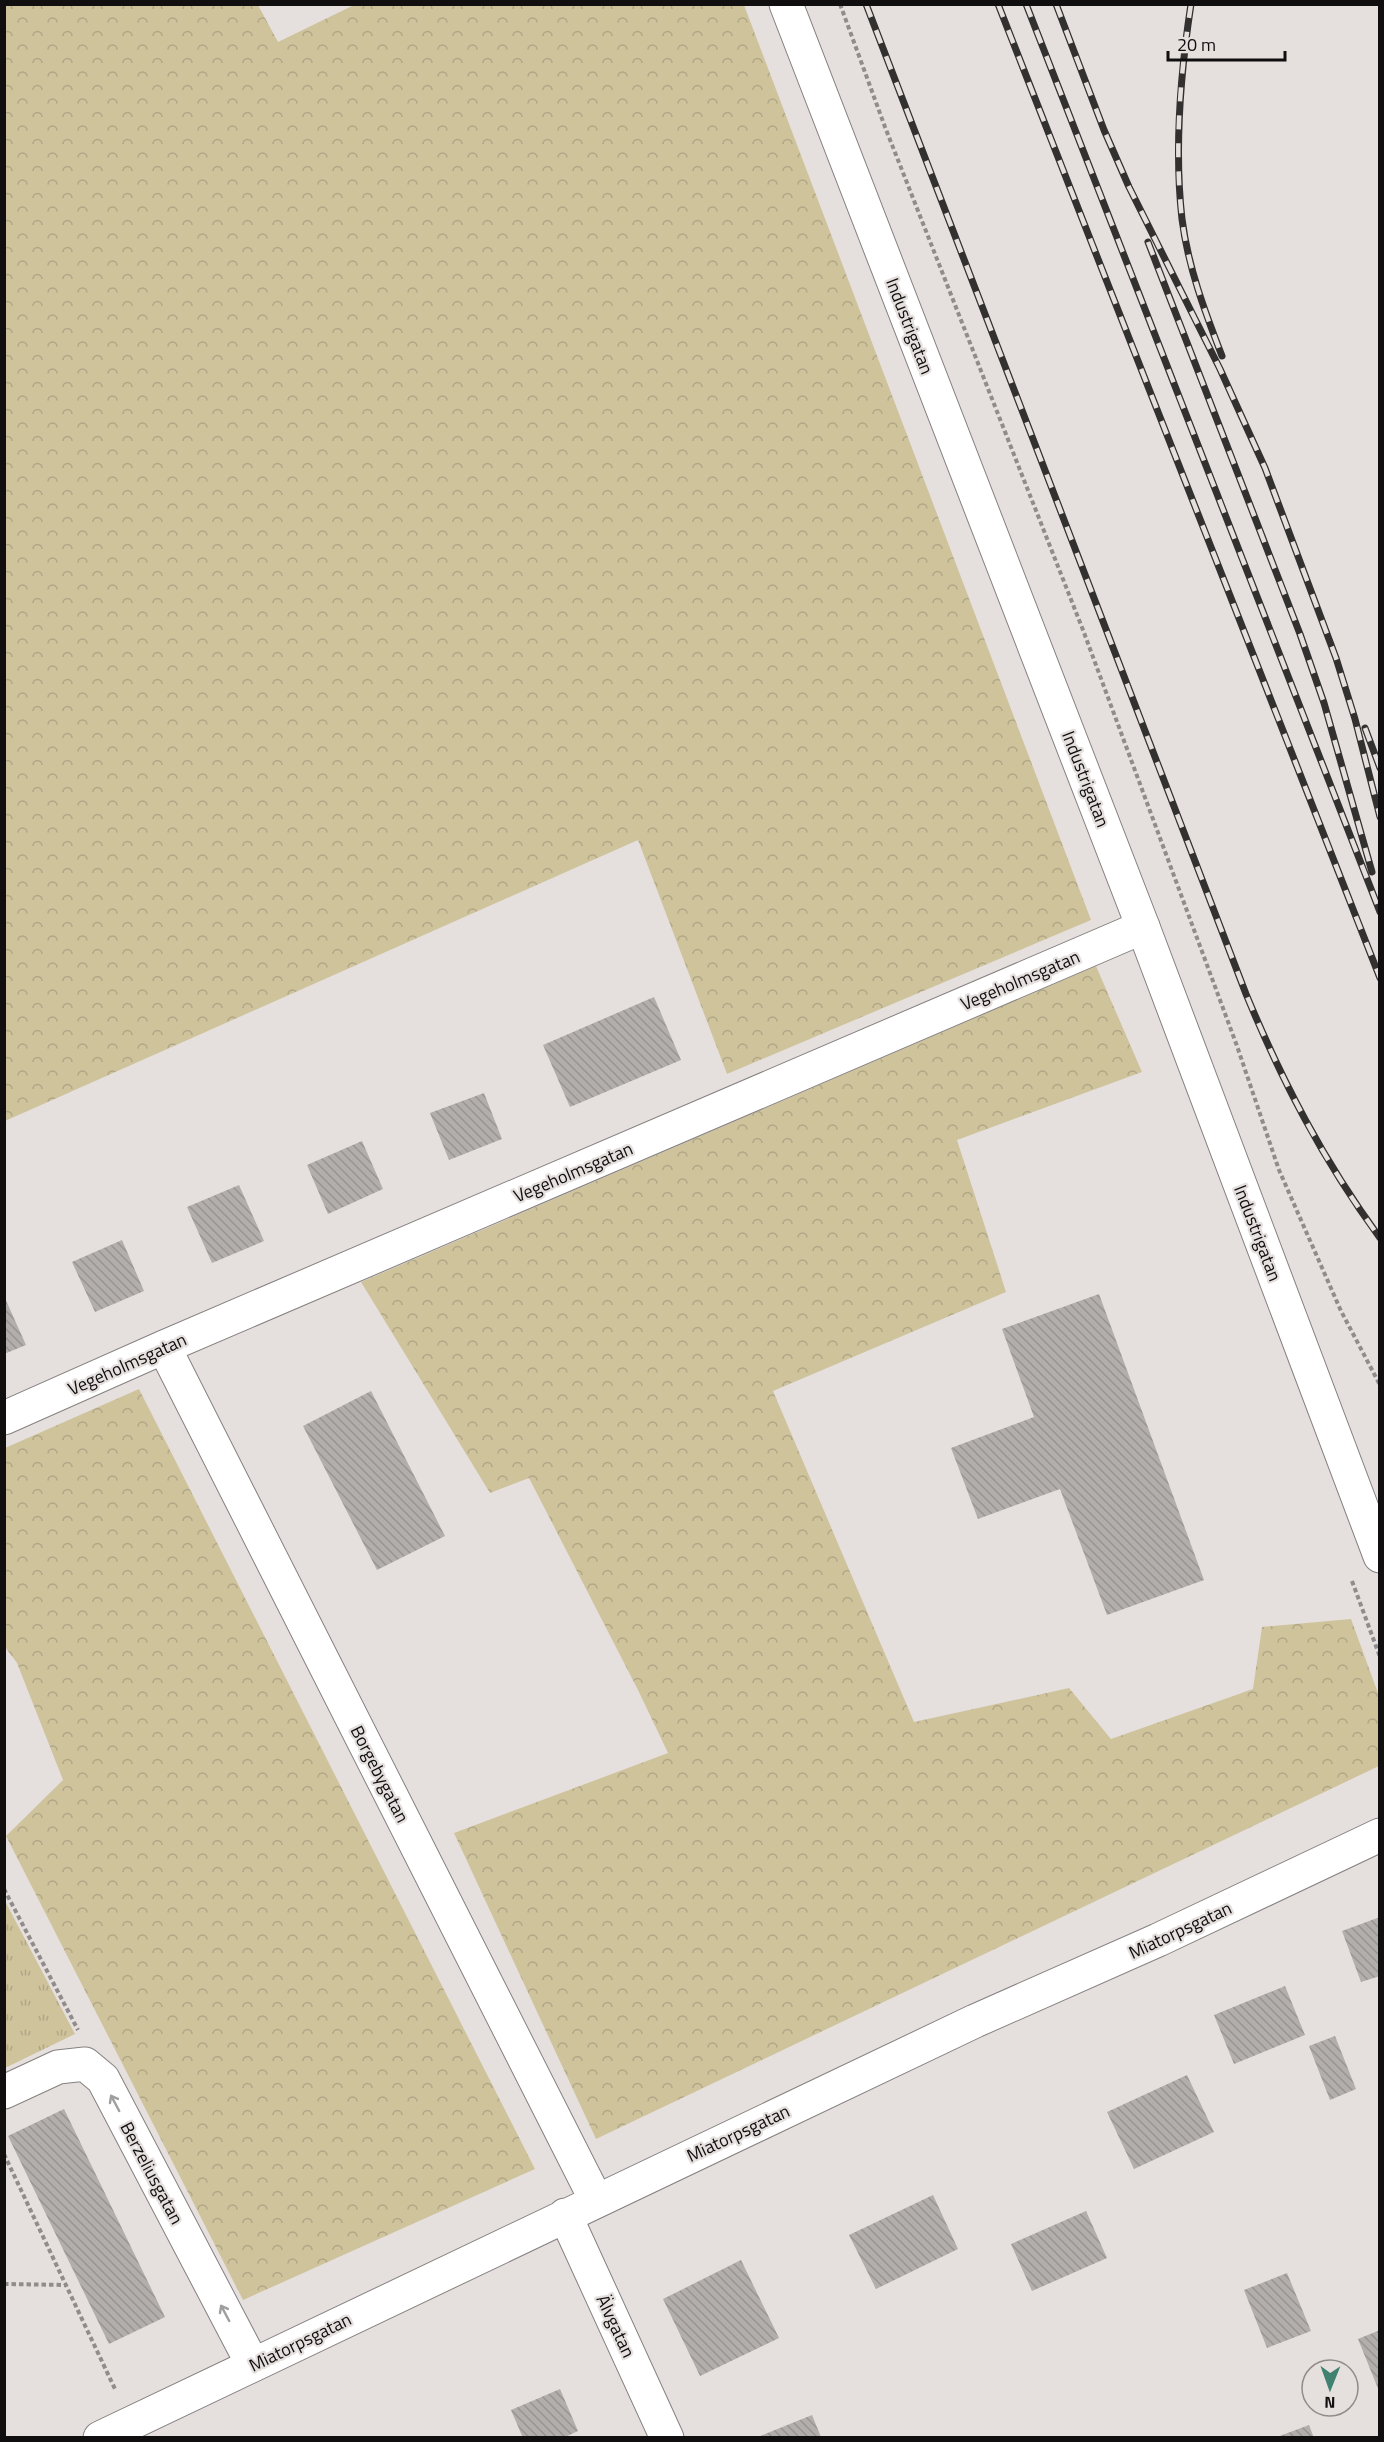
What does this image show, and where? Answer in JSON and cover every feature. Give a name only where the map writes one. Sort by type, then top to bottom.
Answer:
[{"type":"street","name":"Industrigatan","points":[[786,4],[1143,927],[1380,1556]]},
{"type":"street","name":"Vegeholmsgatan","points":[[4,1419],[164,1347],[1143,927]]},
{"type":"street","name":"Borgebygatan","points":[[164,1347],[596,2200]]},
{"type":"street","name":"Miatorpsgatan","points":[[100,2438],[975,2021],[1158,1940],[1380,1835]]},
{"type":"street","points":[[4,2092],[58,2067],[85,2064]]},
{"type":"street","name":"Berzeliusgatan","points":[[85,2064],[103,2079],[253,2365]]},
{"type":"street","name":"Älvgatan","points":[[565,2215],[667,2438]]},
{"type":"path","points":[[840,4],[889,138],[1083,630],[1237,1046],[1279,1170],[1341,1311],[1380,1385]]},
{"type":"path","points":[[4,1889],[87,2047],[85,2064]]},
{"type":"path","points":[[4,2154],[131,2423]]},
{"type":"path","points":[[4,2284],[66,2285]]},
{"type":"green space","points":[[5,4],[258,5],[278,42],[354,5],[744,5],[1091,920],[727,1074],[638,840],[5,1121]]},
{"type":"green space","points":[[1096,966],[1142,1072],[957,1140],[1006,1292],[773,1391],[914,1722],[1069,1688],[1111,1739],[1253,1689],[1262,1627],[1351,1619],[1379,1696],[1379,1766],[596,2139],[454,1833],[668,1753],[529,1478],[490,1493],[361,1282]]},
{"type":"green space","points":[[139,1389],[535,2169],[243,2300],[6,1836],[63,1780],[17,1663],[5,1647],[5,1448]]},
{"type":"green space","points":[[5,1901],[75,2034],[4,2068]]},
{"type":"building","points":[[654,997],[681,1060],[570,1107],[543,1045]]},
{"type":"building","points":[[484,1093],[502,1139],[449,1160],[430,1113]]},
{"type":"building","points":[[362,1141],[383,1189],[328,1214],[307,1165]]},
{"type":"building","points":[[239,1185],[264,1241],[212,1263],[187,1207]]},
{"type":"building","points":[[122,1240],[144,1291],[95,1312],[72,1262]]},
{"type":"building","points":[[1099,1294],[1204,1580],[1107,1615],[1060,1489],[978,1519],[951,1448],[1034,1417],[1002,1329]]},
{"type":"building","points":[[4,1296],[26,1345],[4,1354]]},
{"type":"building","points":[[371,1391],[445,1536],[377,1570],[303,1426]]},
{"type":"building","points":[[1380,1917],[1380,1976],[1361,1982],[1342,1931]]},
{"type":"building","points":[[1285,1986],[1305,2035],[1234,2064],[1214,2015]]},
{"type":"building","points":[[1335,2036],[1356,2089],[1330,2100],[1309,2046]]},
{"type":"building","points":[[1187,2075],[1214,2132],[1134,2169],[1107,2112]]},
{"type":"building","points":[[64,2109],[165,2317],[109,2344],[8,2136]]},
{"type":"building","points":[[933,2195],[958,2249],[876,2289],[849,2235]]},
{"type":"building","points":[[1086,2211],[1107,2258],[1032,2291],[1011,2244]]},
{"type":"building","points":[[741,2260],[779,2338],[700,2376],[663,2299]]},
{"type":"building","points":[[1287,2273],[1311,2331],[1267,2348],[1244,2290]]},
{"type":"building","points":[[1380,2330],[1380,2391],[1379,2391],[1358,2339]]},
{"type":"building","points":[[560,2389],[578,2431],[563,2438],[523,2438],[511,2410]]},
{"type":"building","points":[[812,2415],[821,2437],[758,2437]]},
{"type":"building","points":[[1309,2425],[1314,2438],[1277,2438],[1277,2437]]},
{"type":"railway","points":[[866,4],[1246,994],[1290,1090],[1322,1150],[1380,1238]]},
{"type":"railway","points":[[998,4],[1380,978]]},
{"type":"railway","points":[[1026,4],[1380,912]]},
{"type":"railway","points":[[1056,4],[1104,130],[1129,187],[1220,369],[1265,468],[1336,658],[1355,719],[1380,817]]},
{"type":"railway","points":[[1191,4],[1179,112],[1178,166],[1182,219],[1193,272],[1222,356]]},
{"type":"railway","points":[[1148,242],[1300,634],[1324,703],[1372,872]]},
{"type":"railway","points":[[1365,728],[1380,768]]}]
